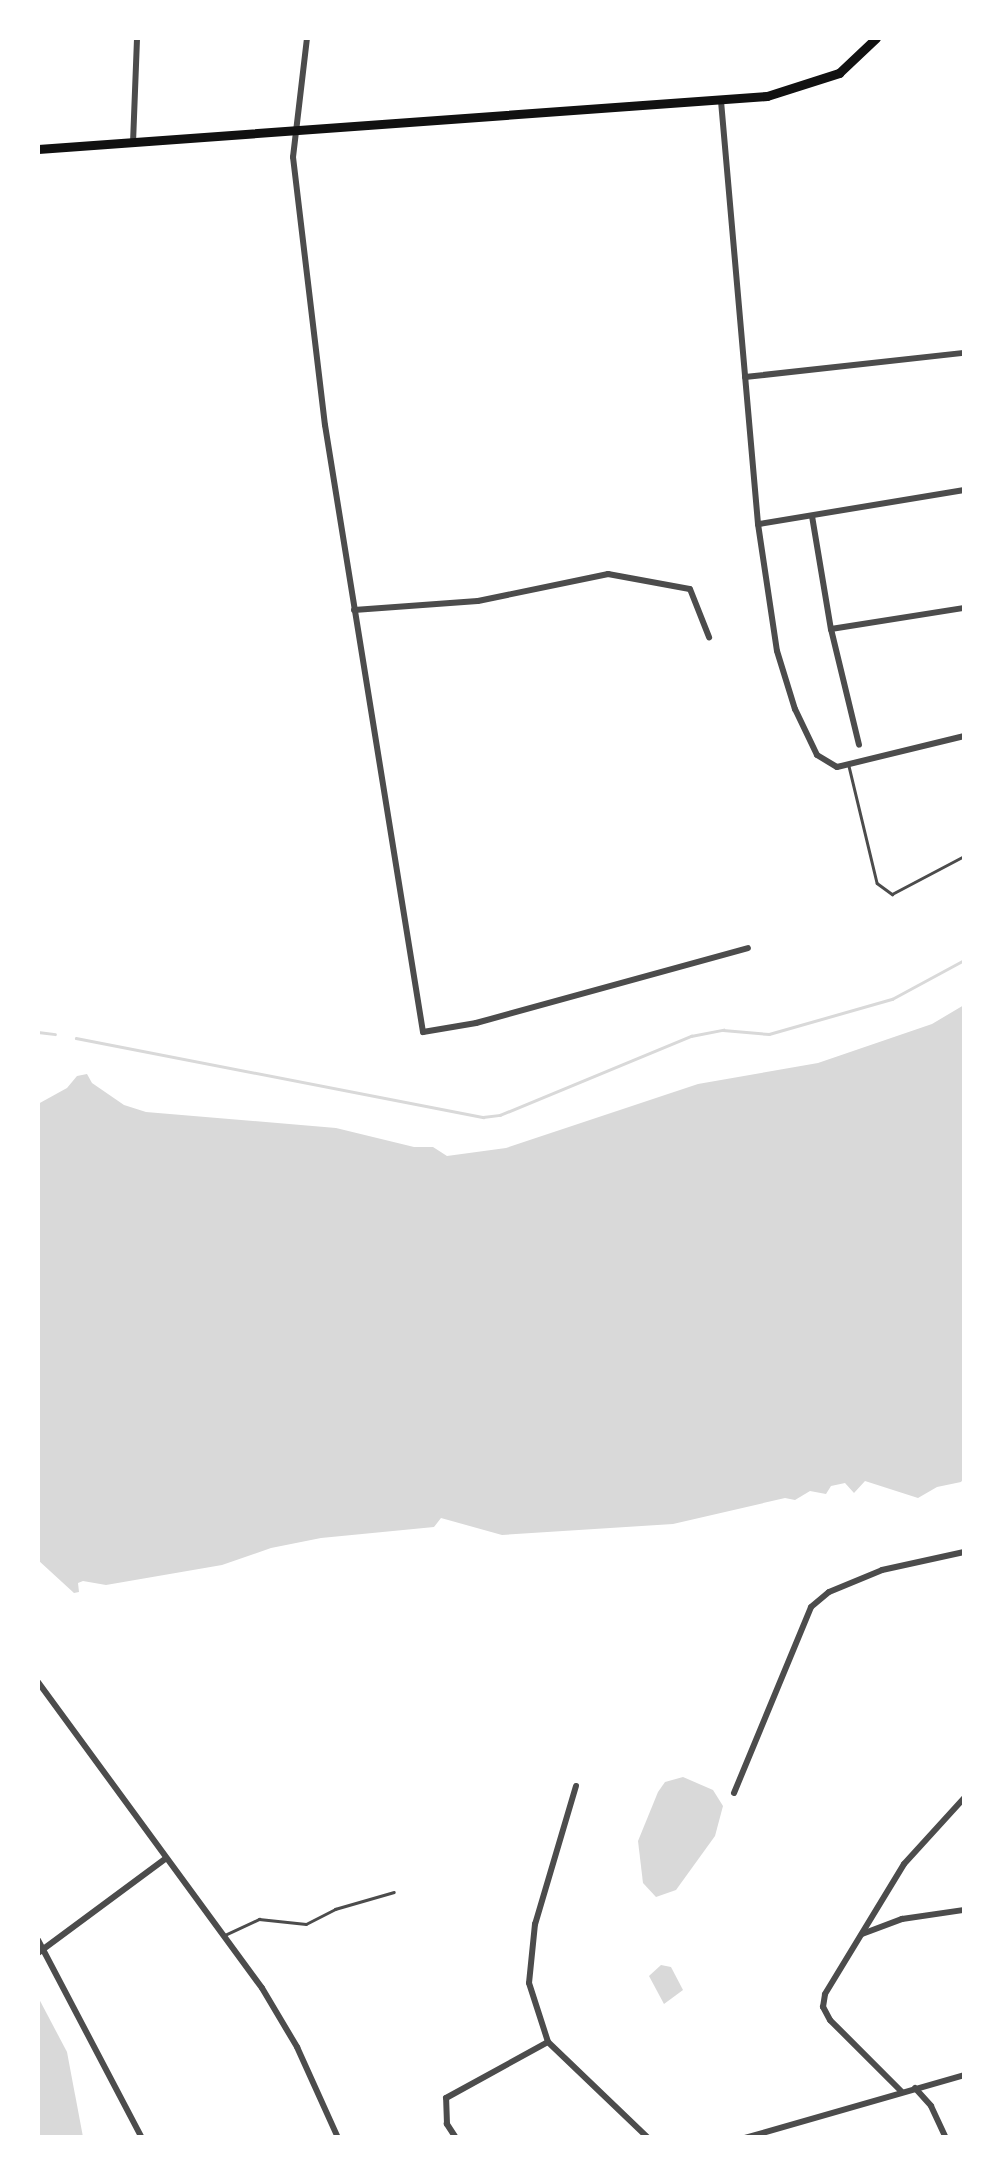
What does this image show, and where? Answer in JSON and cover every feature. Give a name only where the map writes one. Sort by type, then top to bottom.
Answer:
[{"type":"main road","points":[[38,149],[768,96],[816,84],[839,73],[876,38]]},
{"type":"street","points":[[133,144],[136,38]]},
{"type":"street","points":[[308,38],[293,157],[299,214],[353,610],[423,1032],[476,1023],[748,948]]},
{"type":"street","points":[[721,101],[758,524],[777,651],[795,710],[817,755],[838,768],[964,736]]},
{"type":"street","points":[[745,377],[964,353]]},
{"type":"street","points":[[758,524],[964,490]]},
{"type":"street","points":[[812,516],[830,629],[858,745]]},
{"type":"street","points":[[353,610],[478,601],[608,574],[690,589],[708,637]]},
{"type":"street","points":[[830,629],[964,608]]},
{"type":"street","points":[[734,1792],[810,1607],[830,1592],[882,1570],[964,1552]]},
{"type":"street","points":[[38,1682],[223,1936],[296,2047],[338,2138]]},
{"type":"street","points":[[576,1786],[530,1954],[530,1982],[548,2042],[648,2138]]},
{"type":"street","points":[[901,2090],[830,2020],[823,2006],[825,1994],[904,1864],[964,1798]]},
{"type":"street","points":[[40,1952],[165,1859]]},
{"type":"street","points":[[860,1935],[902,1918],[964,1910]]},
{"type":"street","points":[[38,1940],[40,1952],[142,2138]]},
{"type":"street","points":[[456,2138],[447,2124],[446,2098],[548,2042]]},
{"type":"street","points":[[745,2138],[901,2090],[964,2075]]},
{"type":"street","points":[[915,2088],[931,2106],[946,2138]]},
{"type":"lane","points":[[853,763],[877,883],[892,894],[964,856]]},
{"type":"lane","points":[[223,1936],[258,1919],[306,1924],[335,1908],[394,1892]]},
{"type":"shaded area","points":[[964,1005],[961,1482],[937,1487],[918,1498],[865,1481],[854,1493],[845,1483],[831,1486],[826,1494],[810,1491],[795,1500],[785,1498],[673,1524],[502,1535],[441,1518],[434,1527],[321,1538],[271,1548],[222,1565],[106,1585],[83,1581],[78,1583],[79,1592],[74,1593],[38,1560],[38,1104],[67,1088],[77,1076],[87,1074],[92,1083],[124,1105],[146,1112],[336,1128],[414,1147],[433,1147],[447,1156],[506,1148],[698,1084],[818,1063],[932,1024]]},
{"type":"shaded area","points":[[683,1777],[713,1790],[723,1806],[715,1836],[676,1890],[656,1897],[643,1883],[638,1841],[665,1782]]},
{"type":"shaded area","points":[[661,1965],[671,1967],[683,1990],[664,2004],[649,1976]]},
{"type":"shaded area","points":[[38,1997],[67,2052],[83,2137],[38,2137]]},
{"type":"waterway","points":[[76,1038],[483,1117],[500,1115],[691,1036],[723,1030],[769,1034],[892,999],[964,960]]},
{"type":"waterway","points":[[38,1032],[55,1034]]}]
